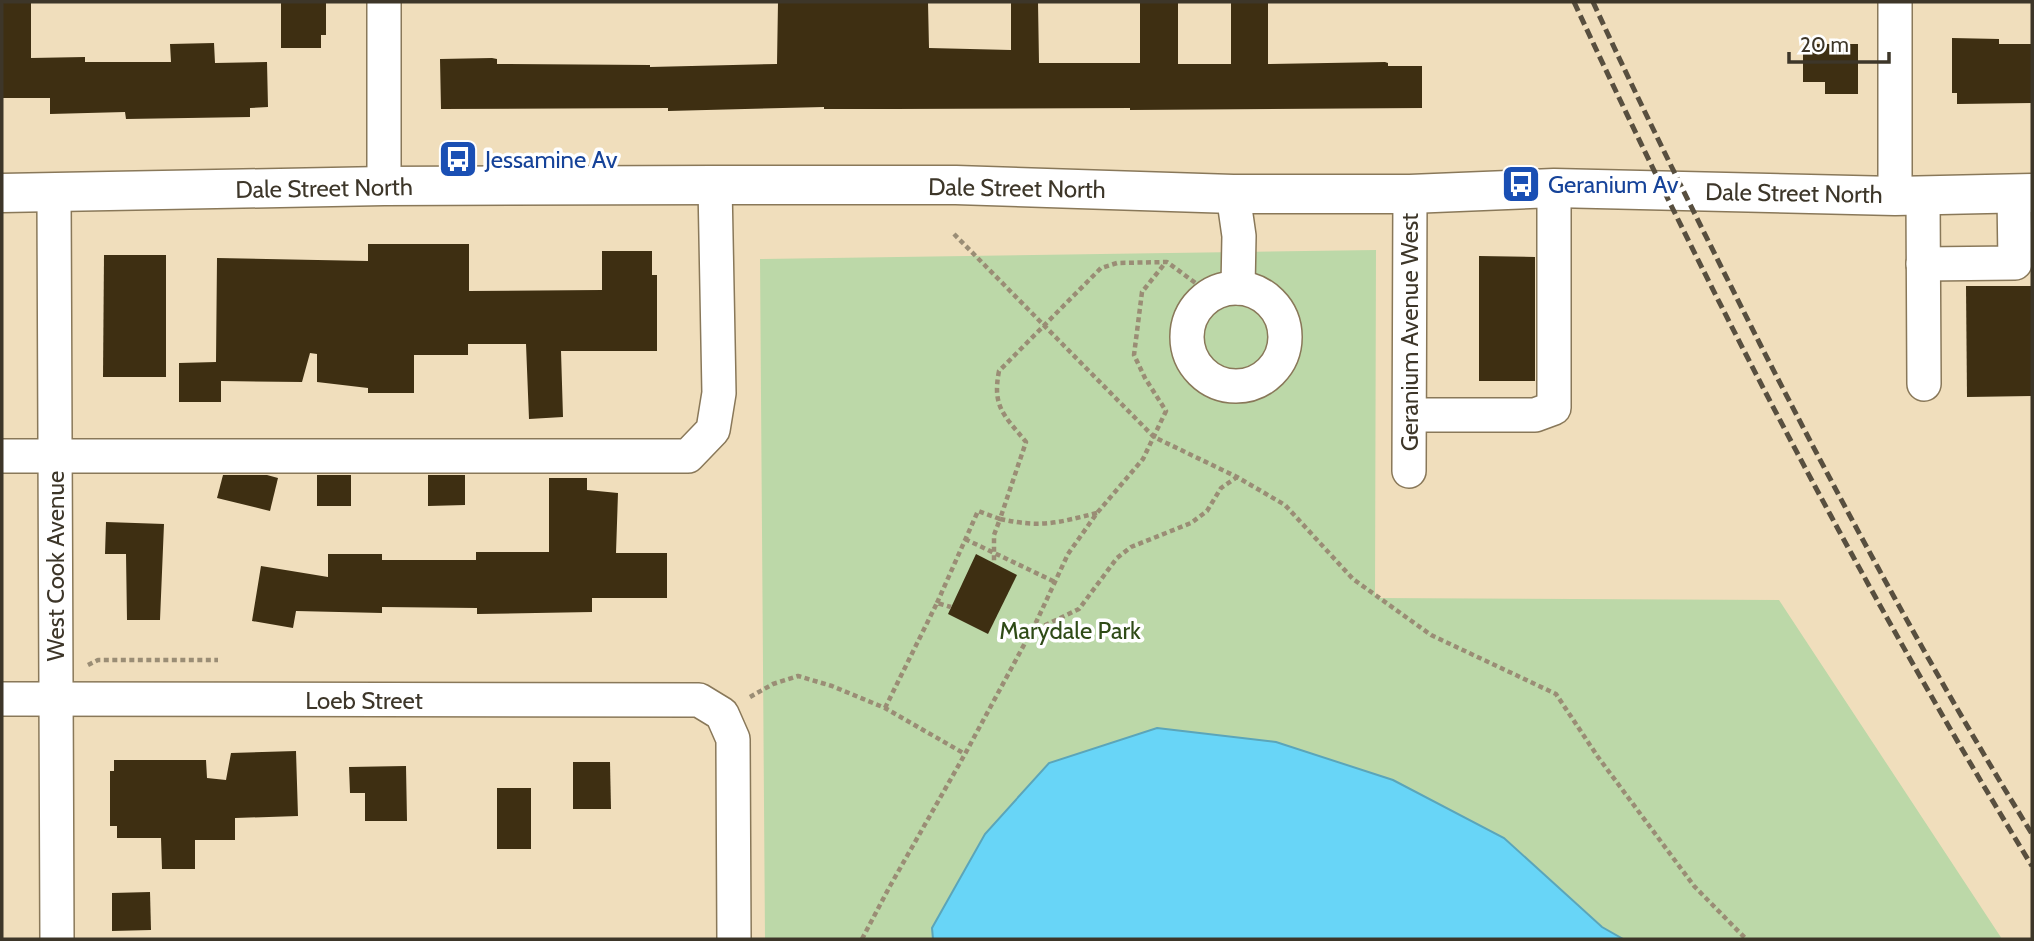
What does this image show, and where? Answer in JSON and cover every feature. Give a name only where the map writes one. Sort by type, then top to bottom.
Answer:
[{"type":"main road","name":"Dale Street North","points":[[2,193],[384,186],[956,185],[1233,194],[1410,194],[1554,188],[1909,195],[2023,193]]},
{"type":"street","points":[[384,2],[384,186]]},
{"type":"street","points":[[1895,2],[1909,195],[1923,264],[1924,384]]},
{"type":"street","points":[[2,456],[688,456],[713,430],[719,393],[715,185]]},
{"type":"street","points":[[1410,415],[1535,415],[1553,408],[1554,188]]},
{"type":"street","points":[[1923,264],[2015,263],[2023,193]]},
{"type":"street","name":"West Cook Avenue","points":[[54,194],[57,939]]},
{"type":"street","points":[[1224,291],[1239,236],[1233,194]]},
{"type":"street","name":"Geranium Avenue West","points":[[1409,471],[1410,194]]},
{"type":"street","name":"Loeb Street","points":[[2,699],[699,700],[722,714]]},
{"type":"street","points":[[722,714],[733,739],[734,939]]},
{"type":"path","points":[[954,234],[1154,437],[1237,477],[1285,505],[1353,579],[1430,635],[1556,694],[1598,757],[1694,886],[1746,939]]},
{"type":"path","points":[[862,939],[1031,632],[1068,554],[1097,513],[1143,459],[1166,411],[1134,355],[1142,292],[1167,262]]},
{"type":"path","points":[[994,563],[994,535],[1026,442],[1001,411],[996,389],[999,370],[1101,268],[1117,263],[1167,262],[1224,291]]},
{"type":"path","points":[[1031,632],[1079,610],[1117,558],[1131,547],[1191,523],[1208,511],[1222,488],[1237,477]]},
{"type":"path","points":[[885,708],[937,603],[978,511],[1026,525],[1050,525],[1097,513]]},
{"type":"path","points":[[965,539],[1055,582]]},
{"type":"path","points":[[937,603],[951,607]]},
{"type":"path","points":[[87,665],[98,660],[218,660]]},
{"type":"path","points":[[722,714],[773,684],[798,676],[832,686],[885,708],[965,754]]},
{"type":"green space","name":"Marydale Park","points":[[1376,250],[1375,598],[1779,600],[2002,939],[765,939],[760,259]]},
{"type":"water","points":[[1157,728],[1276,742],[1393,780],[1504,838],[1602,927],[1623,939],[933,939],[932,928],[985,834],[1049,763]]},
{"type":"building","points":[[2,2],[31,2],[31,58],[85,57],[85,62],[171,62],[170,44],[214,43],[215,63],[267,62],[268,107],[250,108],[250,117],[126,119],[125,112],[50,114],[50,98],[2,98]]},
{"type":"building","points":[[281,2],[326,2],[326,35],[321,35],[321,48],[281,48]]},
{"type":"building","points":[[778,2],[928,2],[929,48],[1011,50],[1011,2],[1038,2],[1039,63],[1140,63],[1140,2],[1178,2],[1178,64],[1231,64],[1231,2],[1268,2],[1268,64],[1385,62],[1388,66],[1422,66],[1422,108],[1130,110],[824,107],[668,111],[668,108],[441,109],[440,59],[492,58],[497,59],[497,64],[650,67],[777,64]]},
{"type":"building","points":[[1952,38],[1999,39],[1999,44],[2032,44],[2032,103],[1957,104],[1957,93],[1952,93]]},
{"type":"building","points":[[1803,44],[1858,44],[1858,94],[1825,94],[1825,82],[1803,82]]},
{"type":"building","points":[[368,244],[469,244],[469,291],[602,290],[602,251],[652,251],[652,275],[657,275],[657,351],[561,351],[563,417],[529,419],[526,344],[468,344],[468,355],[414,355],[414,393],[368,393],[368,388],[317,382],[317,354],[310,353],[302,382],[221,381],[221,402],[179,402],[179,363],[216,362],[217,258],[368,261]]},
{"type":"building","points":[[104,255],[166,255],[166,377],[103,377]]},
{"type":"building","points":[[1479,256],[1535,257],[1535,381],[1479,381]]},
{"type":"building","points":[[1966,286],[2032,286],[2032,396],[1967,397]]},
{"type":"building","points":[[223,475],[267,475],[278,478],[270,511],[217,498]]},
{"type":"building","points":[[317,475],[351,475],[351,506],[317,506]]},
{"type":"building","points":[[428,475],[465,475],[465,505],[428,506]]},
{"type":"building","points":[[549,478],[587,478],[587,490],[618,493],[616,553],[667,553],[667,598],[592,598],[592,612],[477,614],[477,608],[382,607],[382,613],[296,611],[293,628],[252,621],[261,566],[328,577],[328,554],[382,554],[382,560],[476,560],[476,552],[549,552]]},
{"type":"building","points":[[106,522],[164,524],[160,620],[127,620],[126,554],[105,554]]},
{"type":"building","points":[[976,554],[1017,575],[988,634],[948,614]]},
{"type":"building","points":[[296,751],[298,816],[235,818],[235,840],[195,840],[195,869],[162,869],[161,838],[117,838],[117,826],[110,826],[110,771],[114,771],[114,760],[206,760],[207,778],[226,780],[231,753]]},
{"type":"building","points":[[573,762],[610,762],[611,809],[573,809]]},
{"type":"building","points":[[406,766],[407,821],[365,821],[365,793],[350,793],[349,767]]},
{"type":"building","points":[[497,788],[531,788],[531,849],[497,849]]},
{"type":"building","points":[[150,892],[151,930],[112,931],[112,893]]},
{"type":"railway","points":[[1574,2],[1679,222],[1791,440],[1908,655],[2032,866]]},
{"type":"railway","points":[[1593,2],[1696,216],[1825,468],[1925,653],[2032,834]]},
{"type":"place","name":"Jessamine Av","points":[[458,159]]},
{"type":"place","name":"Geranium Av","points":[[1521,184]]}]
